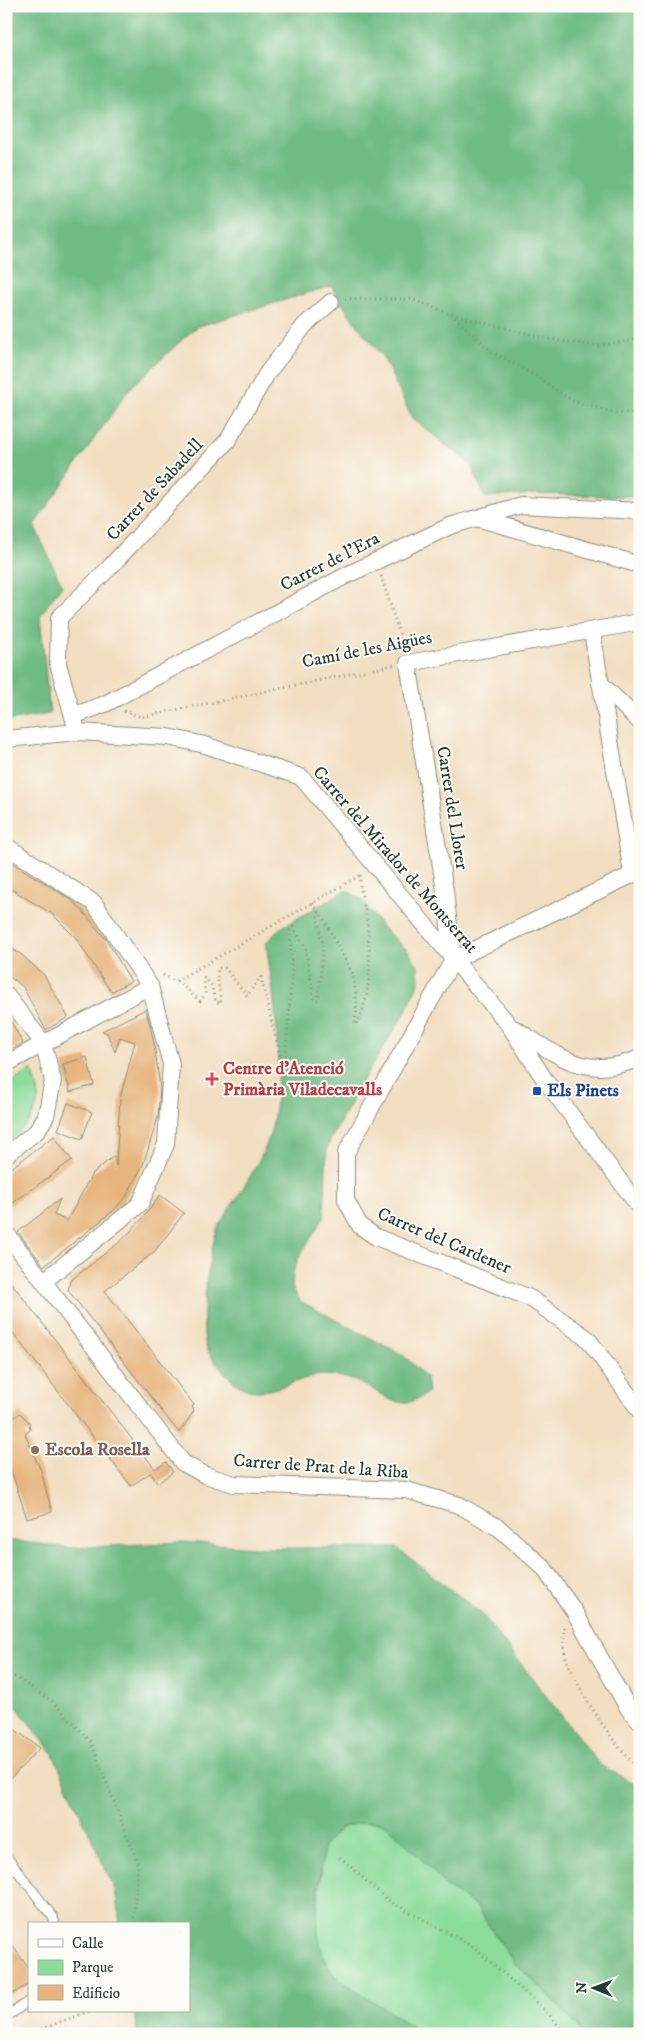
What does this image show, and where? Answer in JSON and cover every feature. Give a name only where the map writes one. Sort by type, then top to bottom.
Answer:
[{"type":"street","name":"Carrer de Sabadell","points":[[73,716],[58,664],[59,618],[110,567],[228,440],[268,372],[305,325],[332,302]]},
{"type":"street","name":"Carrer de l'Era","points":[[73,716],[105,704],[376,561],[450,526],[521,505],[640,511]]},
{"type":"street","points":[[477,518],[640,566]]},
{"type":"street","name":"Camí de les Aigües","points":[[408,663],[640,622]]},
{"type":"street","points":[[454,960],[636,872],[592,632]]},
{"type":"street","name":"Carrer del Llorer","points":[[408,663],[445,891],[454,960]]},
{"type":"street","points":[[600,683],[640,722]]},
{"type":"street","points":[[73,716],[77,732]]},
{"type":"street","name":"Carrer del Mirador de Montserrat","points":[[6,739],[77,732],[124,734],[187,741],[205,745],[301,777],[508,1025],[545,1080],[640,1208]]},
{"type":"street","points":[[6,846],[94,903],[150,986],[171,1064],[166,1144],[140,1204],[44,1281]]},
{"type":"street","name":"Carrer del Cardener","points":[[454,960],[346,1153],[346,1200],[360,1226],[376,1237],[530,1298],[588,1339],[640,1411]]},
{"type":"street","points":[[6,1064],[150,986]]},
{"type":"street","points":[[6,995],[43,1043],[53,1081],[46,1116],[37,1131],[6,1154]]},
{"type":"street","points":[[508,1025],[561,1057],[587,1067],[615,1067],[640,1058]]},
{"type":"street","name":"Carrer de Prat de la Riba","points":[[6,1233],[183,1463],[205,1475],[234,1484],[406,1490],[459,1505],[500,1528],[543,1567],[574,1611],[628,1708],[640,1722]]},
{"type":"lane","points":[[6,1856],[53,1917],[54,1922]]},
{"type":"lane","points":[[6,2017],[28,2002]]},
{"type":"path","points":[[332,302],[348,298],[412,299],[450,314],[548,339],[597,346],[640,339]]},
{"type":"path","points":[[450,314],[491,351],[536,376],[574,402],[616,413],[640,412]]},
{"type":"path","points":[[376,561],[408,663]]},
{"type":"path","name":"Camí de les Aigües","points":[[105,704],[142,717],[408,663]]},
{"type":"path","points":[[176,982],[360,875],[364,869]]},
{"type":"path","points":[[313,903],[339,944],[354,975],[357,1001],[355,1025],[361,1017],[368,988],[367,923],[360,875]]},
{"type":"path","points":[[288,918],[304,946],[314,1000],[318,1000],[323,948],[319,913]]},
{"type":"path","points":[[160,972],[200,1001],[204,995],[204,978],[211,984],[216,1002],[221,1003],[217,975],[218,968],[225,968],[247,996],[261,977],[282,1064],[285,1063],[292,973],[290,930],[294,928]]},
{"type":"path","points":[[574,1611],[568,1614],[564,1624],[564,1645],[569,1666],[598,1717],[620,1749],[640,1769]]},
{"type":"path","points":[[6,1672],[52,1701],[91,1742],[138,1864],[133,1922]]},
{"type":"path","points":[[340,1857],[386,1900],[474,1947],[548,2013],[565,2034]]},
{"type":"path","points":[[27,2034],[87,2012]]},
{"type":"green space","points":[[6,6],[640,6],[640,497],[535,494],[485,497],[471,465],[412,418],[383,357],[353,320],[331,286],[196,327],[129,389],[34,525],[62,585],[40,616],[50,714],[6,721]]},
{"type":"green space","points":[[346,890],[361,899],[381,926],[409,952],[418,966],[419,982],[404,1015],[358,1088],[327,1147],[324,1217],[299,1257],[293,1272],[292,1288],[300,1301],[403,1355],[426,1377],[428,1393],[410,1402],[396,1402],[348,1378],[329,1375],[313,1376],[263,1391],[243,1388],[228,1376],[213,1359],[207,1349],[205,1339],[204,1308],[211,1255],[217,1230],[265,1148],[272,1127],[276,1104],[277,1035],[266,943],[279,929]]},
{"type":"green space","points":[[31,1070],[38,1093],[38,1103],[35,1112],[23,1128],[6,1144],[6,1086]]},
{"type":"green space","points":[[6,1540],[73,1548],[183,1542],[271,1548],[397,1548],[482,1614],[600,1765],[640,1786],[640,2034],[584,2034],[549,1994],[515,1964],[476,1906],[443,1884],[435,1873],[392,1830],[380,1822],[367,1822],[341,1827],[324,1846],[317,1898],[318,1936],[325,1960],[332,1973],[341,1981],[410,2025],[420,2034],[137,2034],[134,2012],[190,2012],[190,1922],[120,1922],[115,1890],[53,1754],[6,1693]]},
{"type":"green space","points":[[380,1822],[392,1829],[435,1873],[443,1884],[476,1906],[515,1964],[549,1995],[584,2034],[420,2034],[410,2025],[341,1981],[331,1970],[319,1944],[317,1917],[322,1851],[329,1838],[338,1830],[349,1825]]},
{"type":"building","points":[[6,859],[70,899],[81,909],[106,939],[131,981],[111,992],[76,938],[52,914],[6,886]]},
{"type":"building","points":[[6,945],[22,955],[44,975],[68,1017],[46,1030],[23,987],[6,974]]},
{"type":"building","points":[[146,1009],[154,1043],[160,1087],[158,1117],[143,1165],[126,1197],[112,1212],[44,1266],[18,1232],[60,1199],[54,1215],[67,1221],[92,1174],[114,1156],[116,1166],[120,1099],[135,1042],[120,1037],[115,1052],[107,1033],[102,1031]]},
{"type":"building","points":[[6,1013],[23,1043],[6,1052]]},
{"type":"building","points":[[87,1057],[94,1085],[70,1092],[63,1064]]},
{"type":"building","points":[[68,1103],[92,1112],[82,1139],[58,1130]]},
{"type":"building","points":[[54,1136],[72,1160],[6,1208],[6,1172]]},
{"type":"building","points":[[160,1195],[184,1213],[155,1251],[105,1291],[194,1405],[192,1406],[194,1411],[179,1433],[68,1290],[70,1281],[122,1240],[142,1219]]},
{"type":"building","points":[[6,1276],[155,1469],[166,1462],[173,1472],[158,1483],[150,1473],[131,1486],[6,1324]]},
{"type":"building","points":[[6,1403],[15,1417],[20,1413],[29,1422],[30,1430],[25,1434],[41,1471],[52,1512],[27,1519],[6,1455]]},
{"type":"building","points":[[6,1723],[40,1748],[6,1783]]},
{"type":"building","points":[[6,1937],[28,1968],[28,1985],[6,1998]]},
{"type":"place","name":"Centre d'Atenció Primària Viladecavalls","points":[[212,1079]]},
{"type":"place","name":"Els Pinets","points":[[537,1091]]},
{"type":"place","name":"Escola Rosella","points":[[35,1450]]}]
